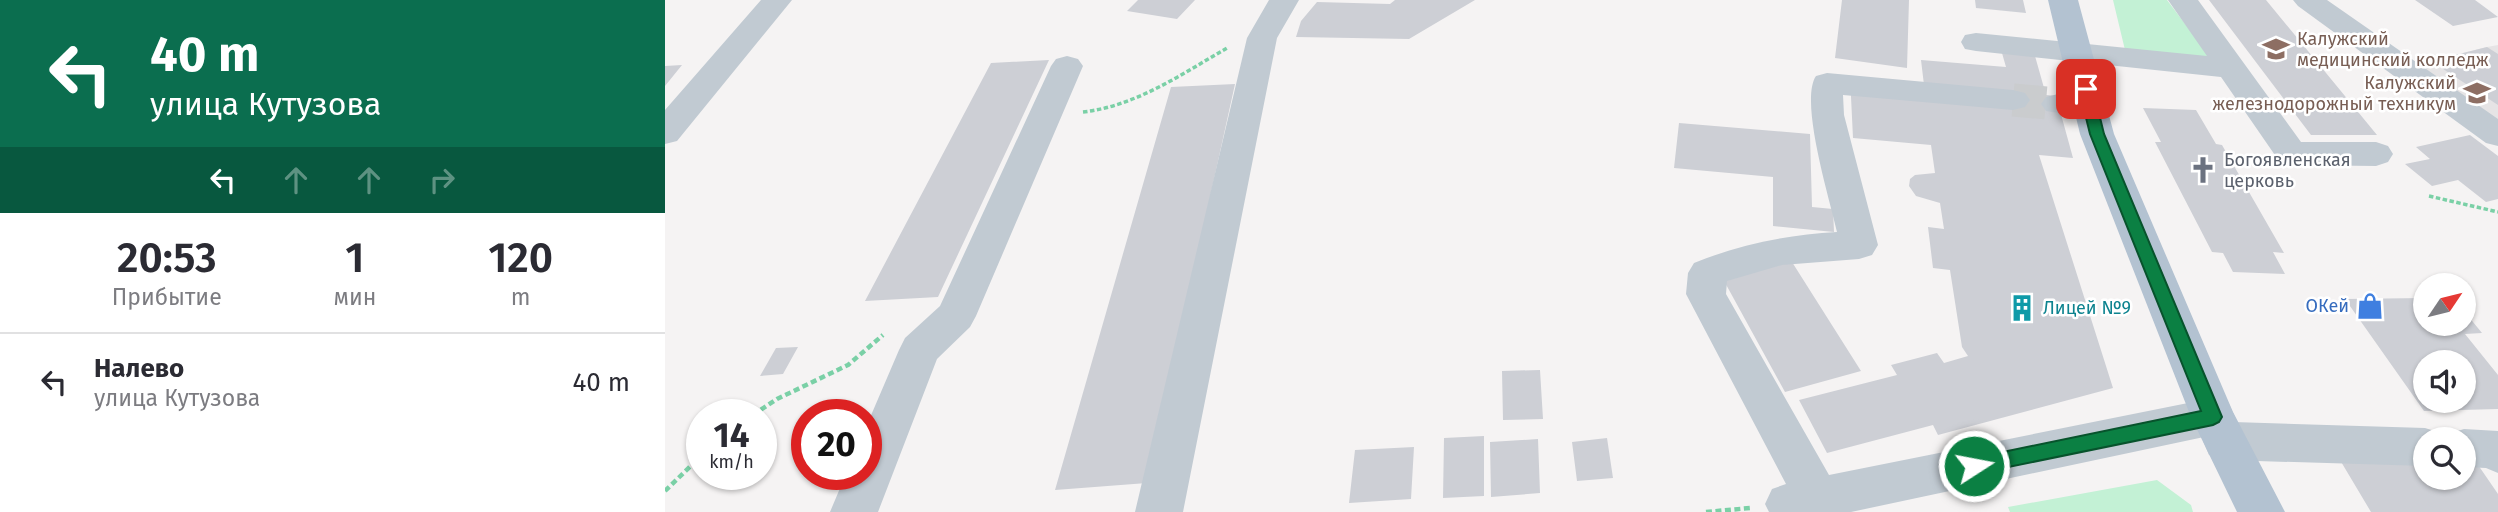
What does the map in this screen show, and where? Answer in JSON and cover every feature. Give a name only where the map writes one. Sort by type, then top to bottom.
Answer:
[{"type":"main road","points":[[2063,0],[2076,52],[2074,106],[2097,134],[2219,429],[2262,512]]},
{"type":"street","points":[[665,133],[777,0]]},
{"type":"street","points":[[1159,512],[1262,38],[1284,0]]},
{"type":"street","points":[[2183,0],[2291,153],[2376,154]]},
{"type":"street","points":[[2308,0],[2498,135]]},
{"type":"street","points":[[1976,42],[2231,68]]},
{"type":"street","points":[[854,512],[920,350],[956,316],[1067,66]]},
{"type":"street","points":[[2013,100],[1827,83],[1827,115],[1859,245],[1801,246],[1724,265],[1708,273],[1706,294],[1804,501],[2219,429],[2413,446]]},
{"type":"street","points":[[2476,448],[2495,449],[2498,453]]},
{"type":"path","points":[[1045,116],[1102,110],[1147,94],[1221,49],[1262,38]]},
{"type":"path","points":[[2429,195],[2498,212]]},
{"type":"path","points":[[776,399],[848,365],[890,329]]},
{"type":"path","points":[[665,491],[686,471]]},
{"type":"shaded area","name":"Калужский железнодорожный техникум","points":[[2498,45],[2498,121],[2416,65],[2487,47]]},
{"type":"green space","points":[[2113,0],[2167,0],[2210,57],[2125,50]]},
{"type":"green space","points":[[2157,480],[2191,505],[2193,512],[2010,512],[2008,507]]},
{"type":"building","points":[[1138,0],[1195,0],[1177,19],[1127,11]]},
{"type":"building","points":[[1395,0],[1475,0],[1409,39],[1296,37],[1301,21],[1317,2],[1390,4]]},
{"type":"building","points":[[1842,0],[1909,0],[1907,68],[1835,58]]},
{"type":"building","points":[[1975,0],[2023,0],[2026,13],[1976,8]]},
{"type":"building","name":"Калужский медицинский колледж","points":[[2209,0],[2266,0],[2377,135],[2311,135]]},
{"type":"building","points":[[2415,0],[2475,0],[2498,17],[2453,26]]},
{"type":"building","name":"Калужский железнодорожный техникум","points":[[2487,47],[2498,54],[2498,105],[2431,61]]},
{"type":"building","name":"Лицей №9","points":[[2002,53],[2035,56],[2046,95],[2056,96],[2073,158],[2039,155],[2113,388],[1938,435],[1933,425],[1827,453],[1799,400],[1897,375],[1891,365],[1937,353],[1944,363],[1968,356],[1962,347],[1950,270],[1933,268],[1928,227],[1944,229],[1940,203],[1916,196],[1909,186],[1910,179],[1915,175],[1935,173],[1931,145],[1853,138],[1850,76],[1924,85],[1921,60],[2006,67]]},
{"type":"building","points":[[1049,60],[938,297],[865,301],[991,63]]},
{"type":"building","points":[[682,65],[665,86],[665,66]]},
{"type":"building","points":[[1235,84],[1147,483],[1055,490],[1171,87]]},
{"type":"building","name":"Богоявленская церковь","points":[[2143,108],[2196,110],[2216,144],[2222,145],[2284,253],[2273,252],[2285,274],[2233,272],[2223,253],[2212,252],[2155,142],[2161,142]]},
{"type":"building","points":[[1679,123],[1810,134],[1812,207],[1833,209],[1834,232],[1773,226],[1773,177],[1674,168]]},
{"type":"building","points":[[2470,135],[2498,156],[2498,199],[2486,202],[2458,180],[2432,186],[2405,164],[2430,159],[2416,147]]},
{"type":"building","points":[[1792,262],[1861,371],[1785,392],[1723,279]]},
{"type":"building","points":[[2413,298],[2413,336],[2467,336],[2498,375],[2498,409],[2476,410],[2476,350],[2413,350],[2413,395],[2345,299]]},
{"type":"building","points":[[798,347],[783,374],[760,376],[776,348]]},
{"type":"building","points":[[1540,370],[1543,419],[1503,420],[1502,371]]},
{"type":"building","points":[[1484,436],[1484,496],[1443,498],[1444,438]]},
{"type":"building","points":[[1607,438],[1613,478],[1577,481],[1572,442]]},
{"type":"building","points":[[1538,439],[1540,493],[1491,497],[1490,442]]},
{"type":"building","points":[[1414,447],[1411,499],[1349,503],[1355,450]]},
{"type":"building","points":[[2413,459],[2413,490],[2476,490],[2476,462],[2498,494],[2498,512],[2371,512],[2340,460]]},
{"type":"tunnel","points":[[2013,100],[2058,104]]},
{"type":"place","name":"Калужский медицинский колледж","points":[[2276,49]]},
{"type":"place","name":"Калужский железнодорожный техникум","points":[[2477,93]]},
{"type":"place","name":"Богоявленская церковь","points":[[2203,170]]},
{"type":"place","name":"ОКей","points":[[2370,306]]},
{"type":"place","name":"Лицей №9","points":[[2022,308]]},
{"type":"route","points":[[1974,466],[2213,417],[2097,134],[2086,89]]}]
